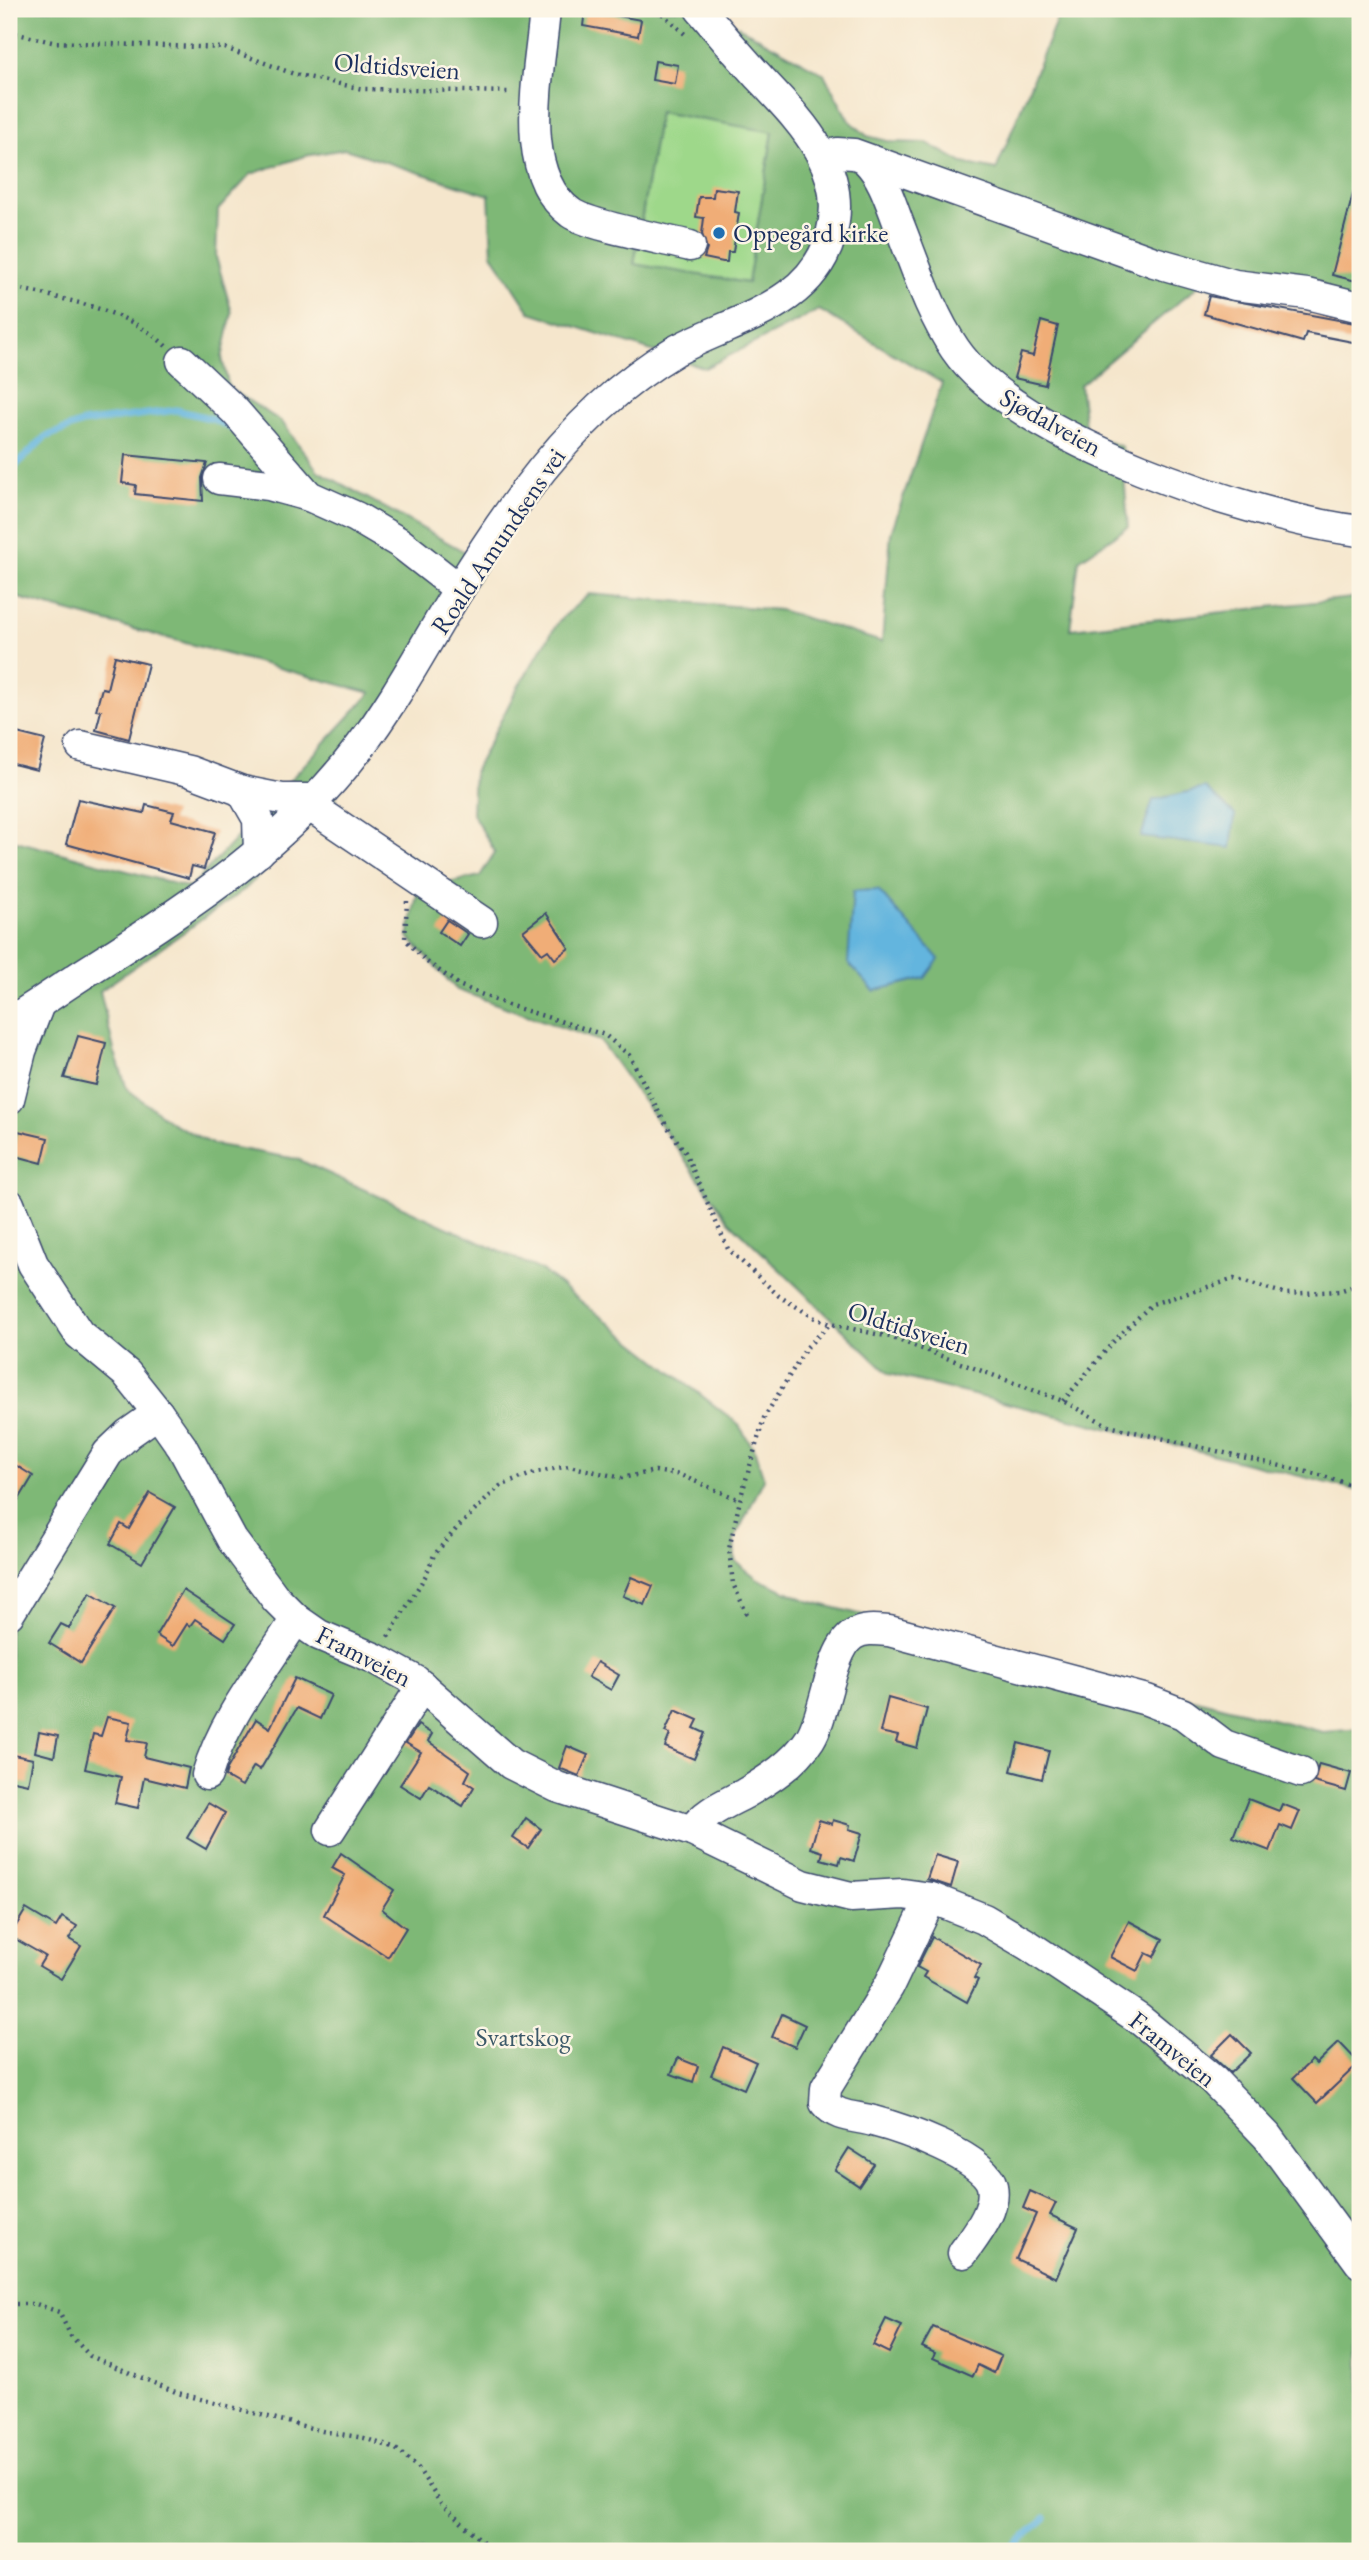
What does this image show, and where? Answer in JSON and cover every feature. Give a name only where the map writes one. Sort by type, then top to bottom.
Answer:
[{"type":"street","points":[[545,9],[537,93],[537,153],[543,177],[558,201],[572,214],[594,223],[690,246]]},
{"type":"street","name":"Roald Amundsens vei","points":[[9,1022],[180,912],[259,852],[313,802],[361,746],[427,646],[459,589],[530,484],[554,453],[603,404],[677,351],[766,309],[804,282],[817,268],[831,235],[836,209],[833,185],[823,157],[808,129],[700,9]]},
{"type":"street","points":[[823,157],[845,153],[1154,262],[1235,285],[1307,294],[1360,307]]},
{"type":"street","name":"Sjødalveien","points":[[867,161],[885,190],[934,311],[955,349],[991,389],[1045,423],[1103,453],[1263,513],[1360,531]]},
{"type":"street","points":[[182,361],[234,410],[309,496]]},
{"type":"street","points":[[219,479],[269,485],[309,496],[356,517],[400,543],[459,589]]},
{"type":"street","points":[[80,746],[189,771],[242,791],[313,802],[482,922]]},
{"type":"street","points":[[242,791],[258,819],[259,852]]},
{"type":"street","points":[[9,1099],[15,1055],[39,1004]]},
{"type":"street","name":"Framveien","points":[[9,1203],[33,1264],[79,1334],[128,1374],[159,1413],[182,1447],[232,1540],[276,1600],[296,1619],[319,1635],[374,1658],[422,1686],[484,1743],[534,1777],[692,1831],[776,1874],[851,1897],[903,1894],[931,1898],[984,1919],[1028,1945],[1139,2019],[1213,2080],[1267,2136],[1360,2263]]},
{"type":"street","points":[[9,1614],[108,1453],[128,1434],[159,1413]]},
{"type":"street","points":[[207,1775],[213,1756],[235,1714],[296,1619]]},
{"type":"street","points":[[692,1831],[698,1822],[748,1792],[799,1756],[821,1715],[843,1645],[856,1633],[869,1629],[889,1631],[1163,1706],[1183,1714],[1224,1745],[1301,1772]]},
{"type":"street","points":[[330,1830],[422,1686]]},
{"type":"street","points":[[931,1898],[889,1986],[826,2088],[825,2103],[838,2114],[873,2121],[915,2135],[957,2154],[986,2174],[992,2186],[992,2200],[984,2222],[963,2253]]},
{"type":"path","name":"Oldtidsveien","points":[[9,32],[52,42],[225,48],[294,74],[363,89],[537,93]]},
{"type":"path","points":[[9,286],[111,313],[150,331],[182,361]]},
{"type":"path","name":"Oldtidsveien","points":[[399,863],[400,882],[409,904],[405,939],[427,962],[461,986],[508,1005],[605,1035],[629,1055],[663,1120],[685,1152],[728,1249],[779,1296],[830,1324],[890,1337],[1063,1402],[1110,1426],[1324,1476],[1360,1488]]},
{"type":"path","points":[[1063,1402],[1114,1341],[1152,1304],[1234,1279],[1287,1294],[1339,1291],[1360,1284]]},
{"type":"path","points":[[747,1614],[733,1584],[729,1549],[740,1500],[764,1418],[806,1348],[830,1324]]},
{"type":"path","points":[[374,1658],[426,1575],[434,1555],[500,1486],[537,1472],[569,1466],[622,1478],[655,1471],[680,1475],[740,1500]]},
{"type":"path","points":[[9,2304],[36,2304],[59,2312],[72,2336],[90,2356],[178,2393],[323,2431],[364,2438],[396,2449],[418,2469],[441,2504],[493,2551]]},
{"type":"green space","name":"Svartskog","points":[[9,9],[716,9],[723,18],[824,74],[848,119],[867,136],[892,142],[927,143],[963,163],[996,170],[1061,9],[1360,9],[1360,308],[1199,285],[1080,385],[1086,434],[1122,447],[1128,527],[1079,560],[1070,629],[1360,597],[1360,1491],[889,1374],[729,1221],[600,1041],[457,990],[408,937],[418,890],[315,820],[245,889],[100,991],[114,1050],[127,1089],[172,1123],[212,1144],[297,1159],[541,1270],[738,1424],[754,1449],[764,1479],[734,1540],[735,1561],[758,1579],[808,1601],[1323,1732],[1360,1729],[1360,2551],[9,2551],[9,839],[190,888],[371,693],[15,597],[9,620]],"holes":[[[659,112],[773,132],[748,283],[634,264]],[[345,149],[489,195],[492,254],[530,312],[705,368],[819,310],[942,383],[891,533],[882,642],[780,610],[589,594],[559,621],[518,687],[474,772],[472,813],[495,852],[480,876],[448,883],[333,805],[340,783],[487,564],[318,471],[282,422],[229,388],[222,358],[232,313],[216,257],[218,210],[251,174],[305,156]]]},
{"type":"green space","points":[[659,112],[773,131],[748,283],[634,265]]},
{"type":"water","points":[[1205,788],[1235,815],[1231,848],[1141,837],[1153,800]]},
{"type":"water","points":[[878,890],[939,959],[925,978],[874,991],[848,963],[853,891]]},
{"type":"building","points":[[585,10],[641,20],[638,36],[583,26]]},
{"type":"building","points":[[655,61],[678,65],[675,84],[652,80]]},
{"type":"building","name":"Oppegård kirke","points":[[714,188],[738,191],[735,212],[739,213],[733,252],[728,252],[727,262],[704,258],[707,249],[702,234],[704,218],[696,217],[699,197],[713,197]]},
{"type":"building","points":[[1354,190],[1360,190],[1360,282],[1332,275]]},
{"type":"building","points":[[1209,296],[1360,324],[1358,343],[1306,333],[1303,342],[1204,314]]},
{"type":"building","points":[[1041,321],[1058,326],[1045,385],[1014,378],[1021,353],[1033,356]]},
{"type":"building","points":[[125,455],[207,463],[202,478],[203,501],[135,494],[136,485],[122,483]]},
{"type":"building","points":[[115,656],[148,664],[129,739],[96,730],[101,711],[96,710],[102,688],[107,689]]},
{"type":"building","points":[[9,731],[45,740],[37,770],[9,763]]},
{"type":"building","points":[[78,799],[144,813],[146,805],[174,812],[171,820],[215,832],[204,869],[192,866],[189,878],[66,844]]},
{"type":"building","points":[[546,913],[569,948],[555,959],[548,950],[542,954],[523,931]]},
{"type":"building","points":[[447,920],[468,934],[460,946],[439,932]]},
{"type":"building","points":[[78,1036],[106,1043],[96,1085],[64,1078]]},
{"type":"building","points":[[18,1131],[48,1138],[42,1163],[12,1155]]},
{"type":"building","points":[[9,1461],[33,1476],[9,1516]]},
{"type":"building","points":[[150,1493],[175,1507],[142,1563],[110,1544],[121,1524],[129,1529]]},
{"type":"building","points":[[631,1577],[653,1586],[645,1605],[623,1596]]},
{"type":"building","points":[[183,1590],[235,1624],[225,1639],[195,1619],[190,1626],[187,1624],[173,1646],[156,1635]]},
{"type":"building","points":[[90,1593],[115,1608],[81,1663],[49,1643],[61,1624],[69,1628]]},
{"type":"building","points":[[597,1662],[619,1675],[611,1690],[588,1677]]},
{"type":"building","points":[[295,1678],[331,1695],[320,1719],[297,1708],[260,1770],[254,1766],[242,1786],[225,1776],[256,1719],[270,1728]]},
{"type":"building","points":[[888,1698],[927,1709],[917,1748],[896,1742],[898,1736],[880,1732]]},
{"type":"building","points":[[675,1710],[698,1720],[694,1728],[705,1733],[694,1759],[665,1747],[670,1734],[665,1732]]},
{"type":"building","points":[[107,1717],[131,1722],[127,1740],[147,1743],[144,1757],[189,1768],[185,1788],[144,1778],[138,1808],[115,1803],[121,1777],[85,1769],[93,1734],[101,1736]]},
{"type":"building","points":[[418,1725],[432,1734],[428,1741],[470,1771],[465,1781],[474,1787],[463,1806],[429,1785],[421,1798],[400,1785],[421,1752],[406,1743]]},
{"type":"building","points":[[39,1732],[58,1736],[54,1757],[35,1752]]},
{"type":"building","points":[[1018,1743],[1049,1751],[1042,1779],[1011,1771]]},
{"type":"building","points":[[567,1746],[588,1755],[579,1776],[559,1768]]},
{"type":"building","points":[[9,1754],[33,1759],[28,1784],[9,1780]]},
{"type":"building","points":[[1319,1764],[1351,1773],[1346,1791],[1314,1782]]},
{"type":"building","points":[[1248,1799],[1279,1811],[1282,1804],[1300,1811],[1292,1830],[1280,1825],[1270,1851],[1233,1837]]},
{"type":"building","points":[[208,1803],[225,1813],[206,1849],[187,1838]]},
{"type":"building","points":[[526,1818],[541,1829],[528,1848],[513,1838]]},
{"type":"building","points":[[819,1820],[832,1824],[833,1820],[850,1825],[849,1829],[862,1833],[854,1861],[841,1857],[839,1864],[821,1859],[823,1852],[811,1848]]},
{"type":"building","points":[[341,1853],[394,1890],[382,1909],[406,1928],[388,1957],[324,1915],[345,1875],[332,1868]]},
{"type":"building","points":[[935,1855],[958,1862],[951,1887],[927,1879]]},
{"type":"building","points":[[26,1909],[56,1927],[62,1917],[77,1926],[69,1939],[81,1946],[61,1979],[39,1966],[45,1956],[10,1936]]},
{"type":"building","points":[[1129,1921],[1163,1939],[1154,1957],[1146,1953],[1137,1971],[1110,1957]]},
{"type":"building","points":[[932,1937],[981,1965],[974,1978],[978,1980],[967,2002],[923,1977],[926,1972],[917,1967]]},
{"type":"building","points":[[782,2014],[805,2025],[795,2047],[772,2037]]},
{"type":"building","points":[[1232,2034],[1251,2053],[1230,2073],[1211,2055]]},
{"type":"building","points":[[1339,2042],[1359,2063],[1317,2103],[1293,2078],[1312,2060],[1316,2064]]},
{"type":"building","points":[[723,2047],[756,2062],[744,2089],[711,2075]]},
{"type":"building","points":[[678,2058],[698,2066],[693,2082],[671,2074]]},
{"type":"building","points":[[849,2148],[874,2164],[859,2186],[835,2170]]},
{"type":"building","points":[[1030,2191],[1056,2203],[1050,2215],[1078,2228],[1056,2278],[1016,2259],[1036,2214],[1023,2208]]},
{"type":"building","points":[[886,2319],[902,2326],[889,2353],[873,2345]]},
{"type":"building","points":[[933,2327],[1001,2356],[994,2373],[978,2365],[973,2376],[933,2358],[935,2353],[922,2347]]},
{"type":"waterway","points":[[9,472],[45,437],[82,423],[176,410],[213,419],[233,429]]},
{"type":"waterway","points":[[1009,2551],[1045,2518]]},
{"type":"place","name":"Oppegård kirke","points":[[719,233]]}]
